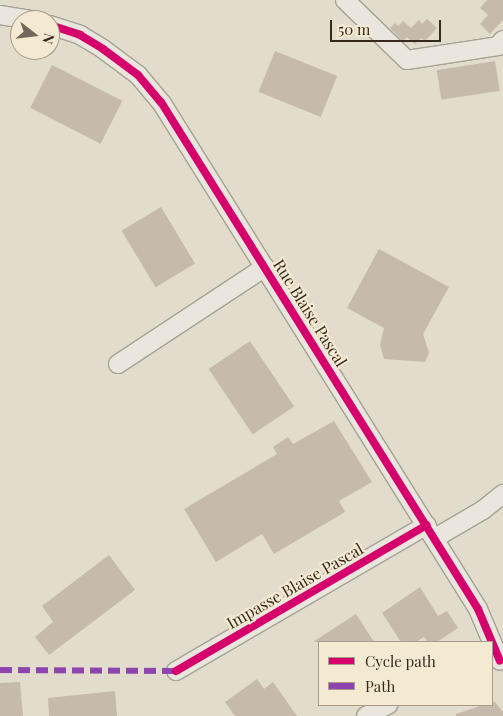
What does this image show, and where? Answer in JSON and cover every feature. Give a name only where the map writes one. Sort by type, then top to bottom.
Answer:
[{"type":"street","points":[[346,0],[407,60],[498,46],[503,40]]},
{"type":"street","name":"Rue Blaise Pascal","points":[[60,28],[80,35],[103,49],[138,75],[161,102],[431,531],[478,609],[490,641]]},
{"type":"street","points":[[118,364],[265,267]]},
{"type":"street","name":"Impasse Blaise Pascal","points":[[176,671],[431,531],[483,510],[503,494]]},
{"type":"street","name":"Rue Blaise Pascal","points":[[493,648],[498,661]]},
{"type":"street","points":[[366,716],[386,706]]},
{"type":"building","points":[[487,0],[503,0],[503,20],[490,34],[480,24],[488,15],[480,8]]},
{"type":"building","points":[[427,19],[437,28],[425,41],[421,38],[415,44],[407,37],[403,41],[390,28],[395,23],[398,26],[403,21],[411,28],[419,20],[422,24]]},
{"type":"building","points":[[275,51],[337,76],[321,117],[259,92]]},
{"type":"building","points":[[495,61],[500,91],[441,100],[437,70]]},
{"type":"building","points":[[52,65],[122,101],[101,144],[30,108]]},
{"type":"building","points":[[161,207],[195,264],[156,287],[122,231]]},
{"type":"building","points":[[379,249],[449,287],[423,334],[429,353],[425,362],[384,359],[380,345],[384,328],[347,308]]},
{"type":"building","points":[[250,341],[294,406],[253,434],[209,369]]},
{"type":"building","points":[[334,421],[372,482],[339,501],[345,512],[274,554],[262,534],[216,562],[184,509],[277,454],[273,447],[288,437],[293,444]]},
{"type":"building","points":[[109,555],[135,590],[49,655],[35,637],[53,622],[42,606]]},
{"type":"building","points":[[420,587],[438,616],[447,611],[458,628],[438,641],[427,641],[424,637],[418,641],[400,641],[382,613]]},
{"type":"building","points":[[356,614],[373,641],[313,642]]},
{"type":"building","points":[[257,679],[264,689],[273,682],[297,716],[235,716],[225,702]]},
{"type":"building","points":[[20,682],[23,716],[0,716],[0,683]]},
{"type":"building","points":[[115,691],[117,716],[49,716],[48,698]]},
{"type":"building","points":[[494,701],[503,712],[503,716],[456,716],[456,714],[480,706],[493,706]]},
{"type":"marked path","points":[[0,670],[176,671]]},
{"type":"cycle path","points":[[60,28],[80,35],[103,49],[138,75],[161,102],[478,609],[492,641]]},
{"type":"cycle path","points":[[176,671],[427,525]]},
{"type":"cycle path","points":[[493,644],[500,661]]}]
